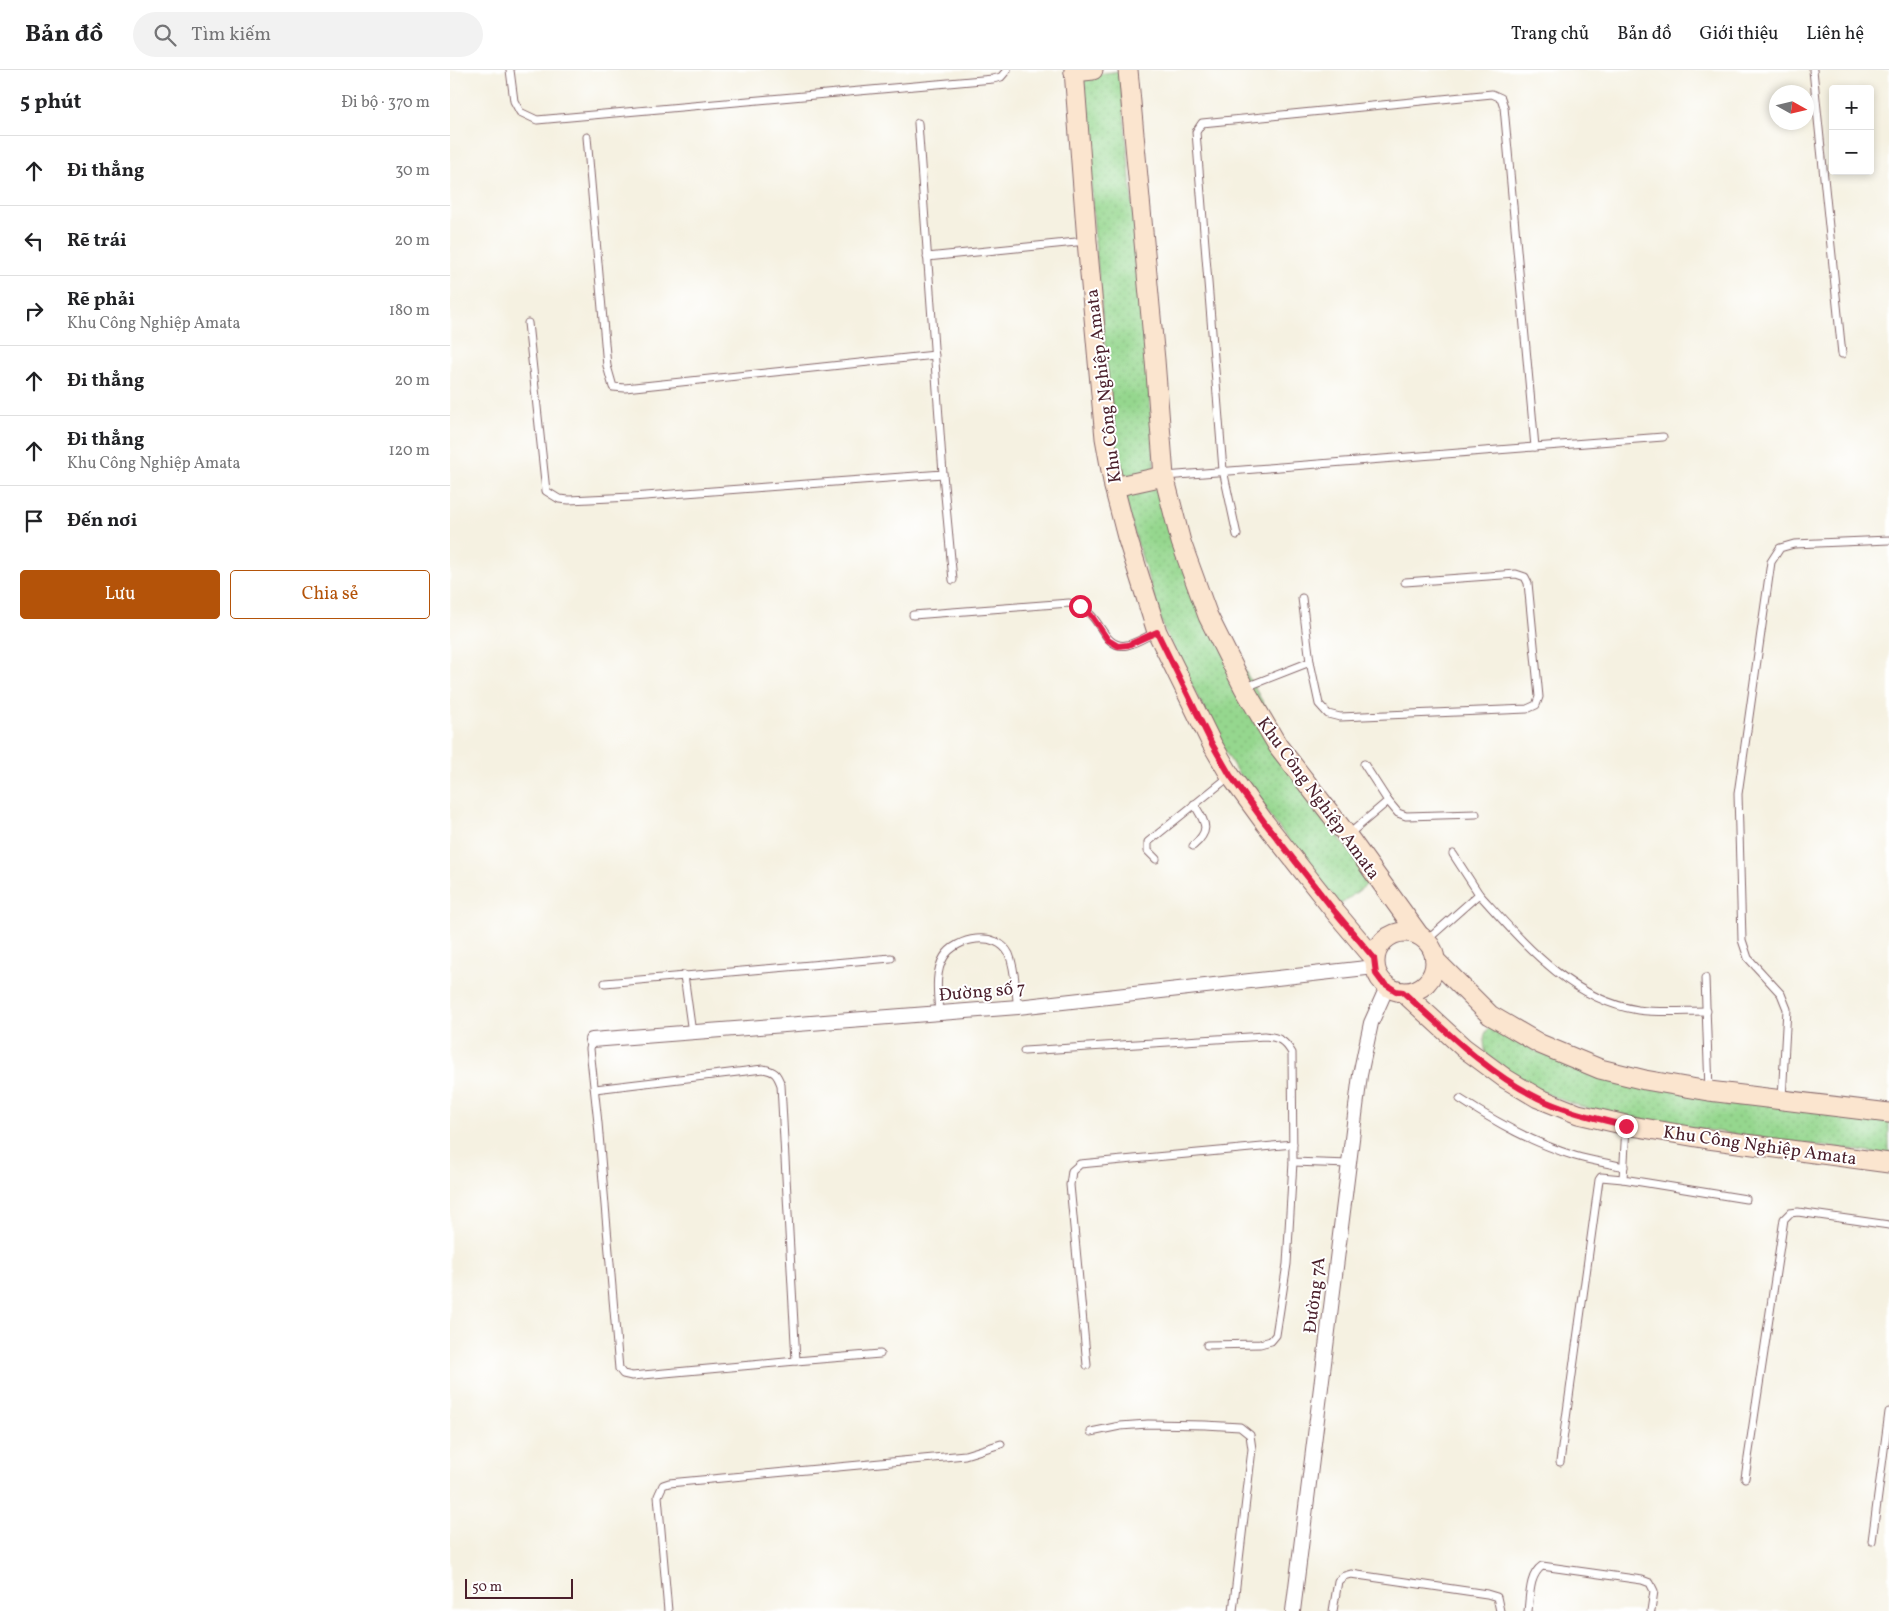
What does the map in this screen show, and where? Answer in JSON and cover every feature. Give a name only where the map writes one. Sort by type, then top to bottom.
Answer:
[{"type":"street","points":[[1074,71],[1093,70]]},
{"type":"street","name":"Khu Công Nghiệp Amata","points":[[1128,70],[1164,476],[1181,542],[1208,616],[1244,688],[1278,746],[1422,938]]},
{"type":"street","name":"Khu Công Nghiệp Amata","points":[[1074,71],[1105,438],[1114,487],[1127,537],[1157,632],[1212,744],[1230,775],[1265,823],[1375,962]]},
{"type":"street","points":[[1114,487],[1164,476]]},
{"type":"street","points":[[1406,931],[1422,938],[1433,950],[1435,960],[1434,970],[1424,986],[1412,992],[1395,989],[1376,974],[1375,962],[1378,948],[1383,941],[1392,934],[1406,931]]},
{"type":"street","points":[[1435,960],[1490,1015],[1540,1044],[1600,1069],[1645,1080],[1710,1091],[1889,1114]]},
{"type":"street","name":"Đường số 7","points":[[592,1040],[1018,1007],[1375,962]]},
{"type":"street","name":"Khu Công Nghiệp Amata","points":[[1395,989],[1464,1048],[1506,1079],[1538,1098],[1578,1114],[1626,1126],[1708,1139],[1889,1163]]},
{"type":"street","name":"Đường 7A","points":[[1293,1611],[1360,1075],[1371,1023],[1395,989]]},
{"type":"lane","points":[[510,70],[514,101],[520,112],[537,120],[993,79],[1000,77],[1006,70]]},
{"type":"lane","points":[[1813,70],[1842,354]]},
{"type":"lane","points":[[1237,535],[1223,470],[1196,132],[1202,123],[1492,94],[1500,98],[1504,107],[1535,447]]},
{"type":"lane","points":[[918,122],[943,474],[953,580]]},
{"type":"lane","points":[[587,137],[607,366],[613,387],[625,388],[934,355]]},
{"type":"lane","points":[[928,257],[1087,241]]},
{"type":"lane","points":[[528,323],[546,491],[559,499],[632,497],[943,474]]},
{"type":"lane","points":[[1164,476],[1664,437]]},
{"type":"lane","points":[[1782,1099],[1787,1009],[1781,994],[1748,958],[1742,940],[1738,794],[1771,562],[1780,548],[1794,544],[1889,540]]},
{"type":"lane","points":[[1302,598],[1310,662],[1319,704],[1328,714],[1340,717],[1527,709],[1536,706],[1539,697],[1528,582],[1525,577],[1516,574],[1405,582]]},
{"type":"lane","points":[[913,615],[1069,603],[1080,606],[1091,615],[1108,640],[1118,646],[1128,645],[1157,632]]},
{"type":"lane","points":[[1244,688],[1310,662]]},
{"type":"lane","points":[[1364,764],[1398,813],[1406,816],[1476,814]]},
{"type":"lane","points":[[1156,859],[1148,851],[1148,842],[1230,775]]},
{"type":"lane","points":[[1347,836],[1388,801]]},
{"type":"lane","points":[[1193,846],[1203,837],[1206,830],[1205,823],[1194,804]]},
{"type":"lane","points":[[1453,854],[1479,894],[1517,937],[1568,981],[1616,1005],[1639,1010],[1707,1011]]},
{"type":"lane","points":[[1422,938],[1479,894]]},
{"type":"lane","points":[[939,1014],[938,972],[944,957],[954,946],[967,940],[982,939],[999,944],[1008,953],[1018,1007]]},
{"type":"lane","points":[[605,983],[891,958]]},
{"type":"lane","points":[[684,975],[692,1033]]},
{"type":"lane","points":[[1705,978],[1710,1091]]},
{"type":"lane","points":[[1024,1051],[1265,1036],[1278,1037],[1287,1044],[1292,1053],[1293,1162],[1287,1264],[1276,1335],[1271,1341],[1260,1344],[1207,1345]]},
{"type":"lane","points":[[592,1040],[590,1048],[619,1369],[623,1374],[632,1376],[880,1354]]},
{"type":"lane","points":[[595,1089],[763,1069],[772,1070],[777,1074],[781,1086],[796,1362]]},
{"type":"lane","points":[[1460,1099],[1522,1136],[1576,1156],[1624,1167]]},
{"type":"lane","points":[[1623,1179],[1626,1126]]},
{"type":"lane","points":[[1087,1365],[1070,1184],[1072,1171],[1080,1164],[1293,1144]]},
{"type":"lane","points":[[1293,1162],[1349,1164]]},
{"type":"lane","points":[[1560,1462],[1601,1176],[1746,1199]]},
{"type":"lane","points":[[1745,1478],[1784,1219],[1790,1213],[1798,1212],[1889,1225]]},
{"type":"lane","points":[[1872,1541],[1889,1412]]},
{"type":"lane","points":[[1091,1432],[1120,1426],[1148,1424],[1205,1425],[1240,1427],[1250,1436],[1252,1448],[1233,1611]]},
{"type":"lane","points":[[668,1611],[658,1496],[663,1486],[669,1483],[965,1454],[1001,1444]]},
{"type":"lane","points":[[1528,1611],[1533,1577],[1536,1570],[1542,1566],[1642,1580],[1650,1583],[1654,1592],[1651,1611]]},
{"type":"lane","points":[[1333,1611],[1338,1581],[1344,1576],[1351,1574],[1487,1594],[1497,1598],[1500,1611]]},
{"type":"green space","points":[[1120,71],[1147,360],[1155,473],[1121,480],[1114,437],[1095,241],[1083,76]]},
{"type":"green space","points":[[1157,482],[1173,544],[1341,840],[1370,882],[1340,905],[1236,770],[1164,629],[1123,490]]},
{"type":"green space","points":[[1493,1026],[1537,1052],[1889,1122],[1889,1155],[1686,1127],[1632,1118],[1578,1105],[1543,1092],[1486,1054],[1485,1034]]},
{"type":"route","points":[[1080,606],[1091,615],[1108,640],[1118,646],[1128,645],[1157,632],[1212,744],[1230,775],[1265,823],[1374,958],[1376,974],[1386,987],[1403,992],[1464,1048],[1506,1079],[1538,1098],[1578,1114],[1626,1126]]}]
